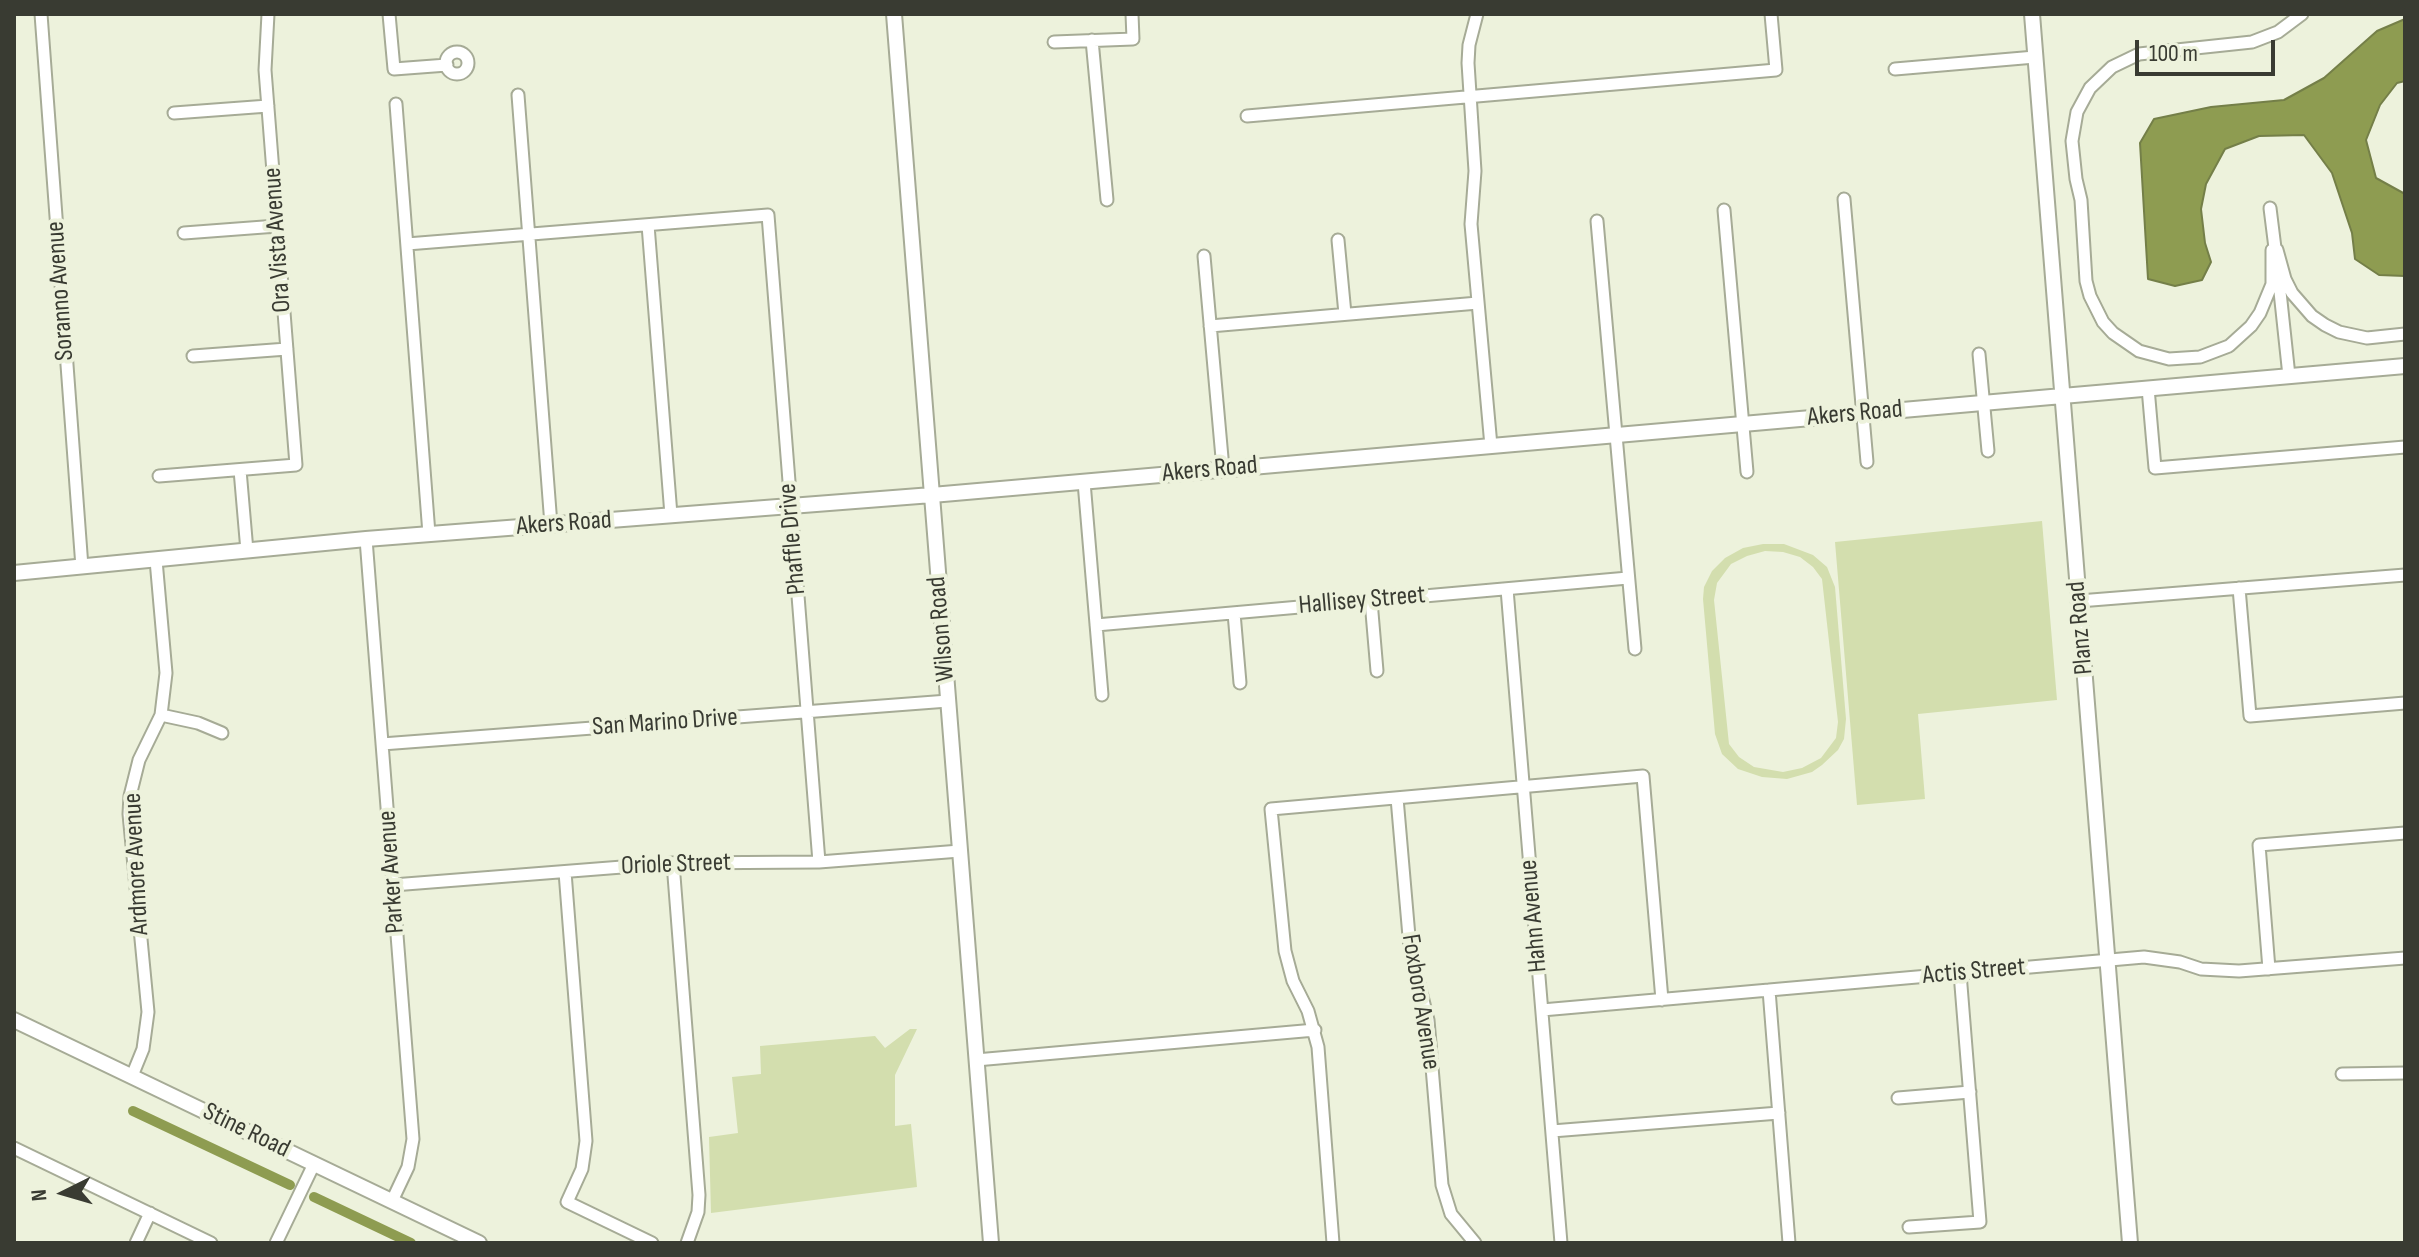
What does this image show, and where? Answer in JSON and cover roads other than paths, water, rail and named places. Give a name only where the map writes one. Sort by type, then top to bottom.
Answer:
[{"type":"street","name":"Soranno Avenue","points":[[41,14],[82,567]]},
{"type":"street","name":"Ora Vista Avenue","points":[[240,470],[296,465],[268,106],[265,55],[268,14]]},
{"type":"street","points":[[389,14],[394,69],[447,65]]},
{"type":"street","name":"Wilson Road","points":[[894,14],[991,1243]]},
{"type":"street","points":[[1054,42],[1133,39],[1132,14]]},
{"type":"street","points":[[1477,14],[1469,45],[1469,96],[1475,171],[1471,224],[1491,446]]},
{"type":"street","points":[[1247,116],[1776,70],[1771,14]]},
{"type":"street","name":"Planz Road","points":[[2032,14],[2130,1243]]},
{"type":"street","points":[[2275,250],[2272,250],[2272,284],[2260,313],[2229,346],[2215,353],[2183,360],[2154,356],[2126,343],[2103,322],[2095,309],[2086,281],[2081,200],[2072,141],[2077,112],[2090,88],[2124,60],[2153,52],[2252,42],[2278,32],[2302,14]]},
{"type":"street","points":[[1092,40],[1107,200]]},
{"type":"street","points":[[1895,69],[2035,57]]},
{"type":"street","points":[[518,95],[551,525]]},
{"type":"street","points":[[396,104],[429,534]]},
{"type":"street","points":[[174,113],[268,106]]},
{"type":"street","points":[[1844,199],[1867,462]]},
{"type":"street","points":[[2270,208],[2289,376]]},
{"type":"street","points":[[1724,210],[1747,472]]},
{"type":"street","name":"Phaffle Drive","points":[[648,225],[768,215],[819,862]]},
{"type":"street","points":[[1597,221],[1635,649]]},
{"type":"street","points":[[407,244],[648,225],[671,515]]},
{"type":"street","points":[[184,233],[277,226]]},
{"type":"street","points":[[1338,240],[1345,314]]},
{"type":"street","points":[[2275,250],[2292,293],[2325,325],[2339,332],[2367,338],[2405,334]]},
{"type":"street","points":[[1204,256],[1223,469]]},
{"type":"street","points":[[1210,326],[1478,303]]},
{"type":"street","points":[[193,356],[287,349]]},
{"type":"street","points":[[1979,354],[1988,451]]},
{"type":"street","name":"Akers Road","points":[[14,573],[366,539],[932,495],[2405,366]]},
{"type":"street","points":[[2148,388],[2155,468],[2405,447]]},
{"type":"street","points":[[159,476],[240,470],[247,551]]},
{"type":"street","points":[[1084,482],[1102,695]]},
{"type":"street","name":"Parker Avenue","points":[[366,539],[413,1139],[408,1167],[392,1201]]},
{"type":"street","name":"Ardmore Avenue","points":[[132,1076],[143,1049],[148,1012],[129,814],[130,796],[139,760],[161,715],[166,673],[156,560]]},
{"type":"street","points":[[2079,601],[2405,575]]},
{"type":"street","name":"Hallisey Street","points":[[1096,625],[1628,578]]},
{"type":"street","points":[[2239,588],[2250,716],[2405,703]]},
{"type":"street","name":"Hahn Avenue","points":[[1507,589],[1561,1243]]},
{"type":"street","points":[[1371,601],[1377,671]]},
{"type":"street","points":[[1234,613],[1240,683]]},
{"type":"street","name":"San Marino Drive","points":[[382,744],[948,701]]},
{"type":"street","points":[[161,715],[222,733]]},
{"type":"street","points":[[1333,1243],[1315,1030],[1293,981],[1285,951],[1271,809],[1643,776],[1662,1000]]},
{"type":"street","name":"Foxboro Avenue","points":[[1397,798],[1410,948],[1428,1020],[1442,1185],[1451,1214],[1475,1243]]},
{"type":"street","points":[[2269,969],[2259,845],[2405,833]]},
{"type":"street","name":"Oriole Street","points":[[393,885],[673,863],[819,862],[960,851]]},
{"type":"street","points":[[673,863],[699,1195],[696,1220],[687,1243]]},
{"type":"street","points":[[565,872],[586,1141],[582,1169],[567,1202],[652,1243]]},
{"type":"street","name":"Actis Street","points":[[1542,1010],[2108,960],[2162,958],[2221,971],[2405,958]]},
{"type":"street","points":[[1909,1227],[1980,1222],[1960,973]]},
{"type":"street","points":[[1769,990],[1789,1243]]},
{"type":"street","name":"Stine Road","points":[[14,1020],[479,1243]]},
{"type":"street","points":[[976,1060],[1315,1030]]},
{"type":"street","points":[[2342,1074],[2405,1073]]},
{"type":"street","points":[[1898,1098],[1970,1092]]},
{"type":"street","points":[[1552,1131],[1779,1113]]},
{"type":"street","points":[[14,1148],[211,1243]]},
{"type":"street","points":[[276,1243],[314,1164]]},
{"type":"street","points":[[136,1243],[150,1213]]},
{"type":"waterway","points":[[133,1111],[290,1185]]},
{"type":"waterway","points":[[314,1197],[411,1243]]}]
